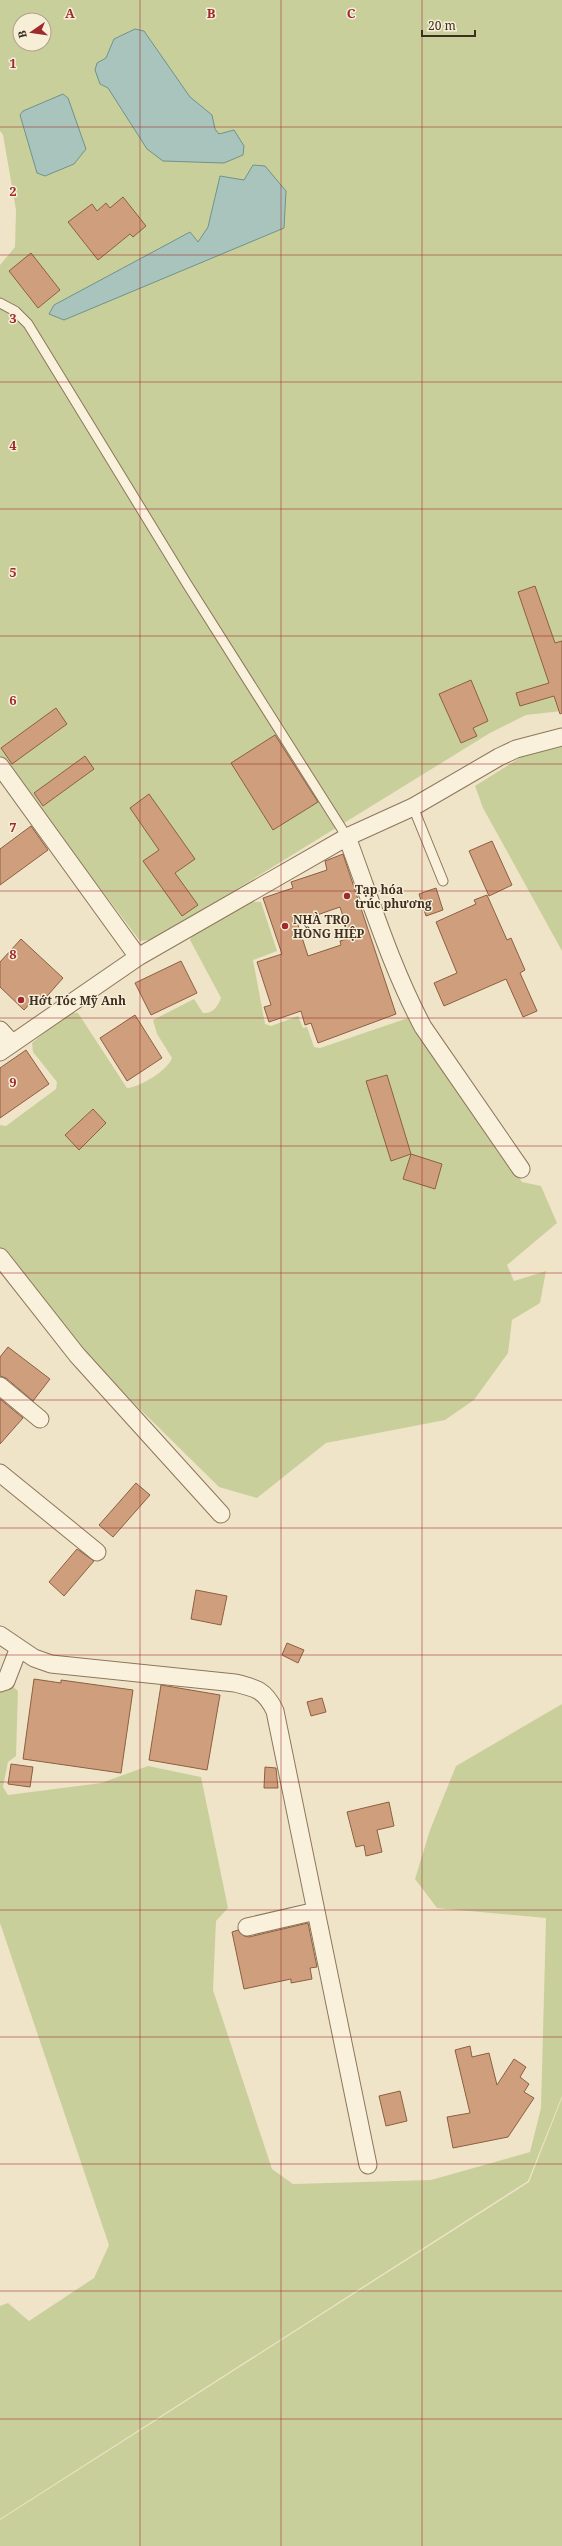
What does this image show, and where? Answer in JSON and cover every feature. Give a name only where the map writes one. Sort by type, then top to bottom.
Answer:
[{"type":"street","points":[[0,1030],[6,1048],[138,957],[347,838],[413,807],[499,757],[516,749],[562,737]]},
{"type":"street","points":[[0,766],[138,957]]},
{"type":"street","points":[[347,838],[397,972],[413,1009],[423,1027],[522,1169]]},
{"type":"street","points":[[0,1257],[77,1355],[221,1514]]},
{"type":"street","points":[[0,1386],[40,1419]]},
{"type":"street","points":[[0,1473],[97,1552]]},
{"type":"street","points":[[0,1635],[18,1650],[51,1664],[235,1683],[254,1688],[268,1697],[275,1711],[368,2165]]},
{"type":"street","points":[[0,1683],[6,1681],[18,1650]]},
{"type":"street","points":[[246,1927],[316,1911]]},
{"type":"lane","points":[[0,303],[15,311],[28,324],[187,584],[347,838]]},
{"type":"lane","points":[[413,807],[443,881]]},
{"type":"green space","points":[[0,0],[562,0],[562,711],[526,715],[490,733],[156,939],[140,941],[0,756],[0,265],[15,247],[16,210],[3,135],[0,131]]},
{"type":"green space","points":[[562,746],[562,951],[483,808],[475,786],[521,757]]},
{"type":"green space","points":[[251,902],[261,902],[277,951],[253,960],[265,1024],[271,1026],[298,1016],[303,1028],[307,1027],[314,1047],[320,1048],[411,1017],[415,1032],[522,1182],[541,1186],[557,1223],[507,1265],[514,1281],[546,1271],[540,1303],[512,1320],[508,1353],[474,1400],[445,1420],[326,1443],[257,1498],[219,1487],[82,1352],[0,1250],[0,1125],[6,1126],[56,1089],[57,1082],[33,1052],[32,1043],[69,1012],[78,1013],[127,1088],[139,1085],[152,1078],[165,1068],[172,1058],[157,1034],[153,1020],[194,999],[203,1013],[207,1013],[217,1007],[221,998],[190,940],[192,936]]},
{"type":"green space","points":[[10,1684],[18,1691],[16,1756],[8,1762],[3,1787],[8,1795],[101,1783],[148,1766],[201,1777],[228,1908],[216,1921],[213,1990],[272,2169],[293,2184],[431,2180],[530,2152],[541,2108],[546,1918],[437,1908],[415,1879],[430,1830],[456,1766],[562,1704],[562,2096],[528,2181],[0,2519],[0,2306],[8,2303],[29,2321],[94,2278],[109,2245],[0,1923],[0,1688]]},
{"type":"green space","points":[[562,2098],[562,2546],[0,2546],[0,2520],[529,2182]]},
{"type":"water","points":[[135,29],[144,31],[190,97],[212,115],[215,129],[219,134],[234,130],[244,146],[243,155],[224,163],[163,161],[147,149],[108,88],[100,84],[95,70],[97,63],[106,58],[114,39]]},
{"type":"water","points":[[63,94],[68,98],[86,149],[74,164],[45,176],[37,173],[20,115],[23,111]]},
{"type":"water","points":[[253,165],[265,166],[286,191],[284,228],[64,320],[49,314],[54,305],[190,232],[198,242],[208,227],[220,176],[244,180]]},
{"type":"building","points":[[123,197],[146,226],[133,237],[130,234],[98,260],[68,222],[92,204],[97,211],[106,203],[110,208]]},
{"type":"building","points":[[31,253],[60,290],[38,308],[9,271]]},
{"type":"building","points":[[535,586],[555,643],[562,641],[562,713],[560,714],[554,696],[520,706],[516,693],[549,683],[518,592]]},
{"type":"building","points":[[471,680],[488,721],[473,728],[477,736],[461,743],[439,694]]},
{"type":"building","points":[[56,708],[67,724],[12,764],[1,748]]},
{"type":"building","points":[[275,735],[318,802],[273,830],[231,763]]},
{"type":"building","points":[[85,756],[94,769],[43,806],[34,793]]},
{"type":"building","points":[[149,794],[195,859],[175,873],[198,905],[182,916],[143,861],[159,850],[130,808]]},
{"type":"building","points":[[31,826],[48,850],[0,885],[0,849]]},
{"type":"building","points":[[492,841],[512,885],[489,896],[469,851]]},
{"type":"building","points":[[343,854],[396,1014],[318,1043],[311,1023],[305,1025],[301,1011],[269,1022],[264,1007],[271,1005],[257,962],[282,954],[263,898],[293,888],[291,882],[327,870],[325,861]],"holes":[[[340,907],[350,938],[340,941],[341,945],[308,956],[297,922]]]},
{"type":"building","points":[[436,888],[443,910],[426,916],[419,894]]},
{"type":"building","points":[[487,895],[507,940],[511,938],[525,970],[520,973],[537,1011],[523,1017],[506,979],[444,1006],[434,983],[457,973],[436,922],[476,904],[474,900]]},
{"type":"building","points":[[21,939],[63,978],[40,1004],[34,999],[24,1010],[0,987],[0,962]]},
{"type":"building","points":[[181,961],[197,993],[151,1015],[135,983]]},
{"type":"building","points":[[135,1015],[162,1058],[127,1081],[100,1038]]},
{"type":"building","points":[[26,1050],[49,1084],[0,1118],[0,1068]]},
{"type":"building","points":[[387,1075],[411,1154],[391,1161],[366,1081]]},
{"type":"building","points":[[93,1109],[106,1123],[79,1150],[65,1135]]},
{"type":"building","points":[[411,1154],[442,1164],[435,1189],[403,1179]]},
{"type":"building","points":[[8,1347],[50,1379],[33,1401],[6,1378],[0,1376],[0,1357]]},
{"type":"building","points":[[0,1399],[23,1418],[0,1444]]},
{"type":"building","points":[[136,1483],[150,1495],[113,1537],[99,1525]]},
{"type":"building","points":[[77,1549],[94,1561],[64,1596],[49,1582]]},
{"type":"building","points":[[196,1590],[227,1596],[221,1625],[191,1619]]},
{"type":"building","points":[[287,1643],[304,1650],[298,1663],[282,1655]]},
{"type":"building","points":[[34,1679],[61,1683],[61,1680],[133,1690],[121,1773],[23,1759]]},
{"type":"building","points":[[161,1685],[220,1695],[207,1770],[149,1760]]},
{"type":"building","points":[[322,1698],[326,1712],[311,1716],[307,1702]]},
{"type":"building","points":[[11,1764],[33,1767],[30,1787],[8,1784]]},
{"type":"building","points":[[265,1767],[276,1768],[278,1788],[264,1788]]},
{"type":"building","points":[[389,1802],[394,1826],[377,1830],[382,1852],[366,1856],[364,1845],[356,1847],[347,1812]]},
{"type":"building","points":[[308,1923],[317,1967],[310,1968],[312,1979],[291,1983],[291,1979],[244,1989],[232,1932],[238,1930],[244,1936],[249,1937]]},
{"type":"building","points":[[470,2046],[472,2057],[489,2053],[497,2085],[514,2059],[526,2067],[520,2077],[529,2084],[524,2092],[534,2098],[508,2137],[453,2148],[447,2117],[470,2113],[455,2050]]},
{"type":"building","points":[[400,2091],[407,2121],[386,2126],[379,2096]]},
{"type":"place","name":"Tạp hóa trúc phương","points":[[347,896]]},
{"type":"place","name":"NHÀ TRỌ HỒNG HIỆP","points":[[285,926]]},
{"type":"place","name":"Hớt Tóc Mỹ Anh","points":[[21,1000]]}]
